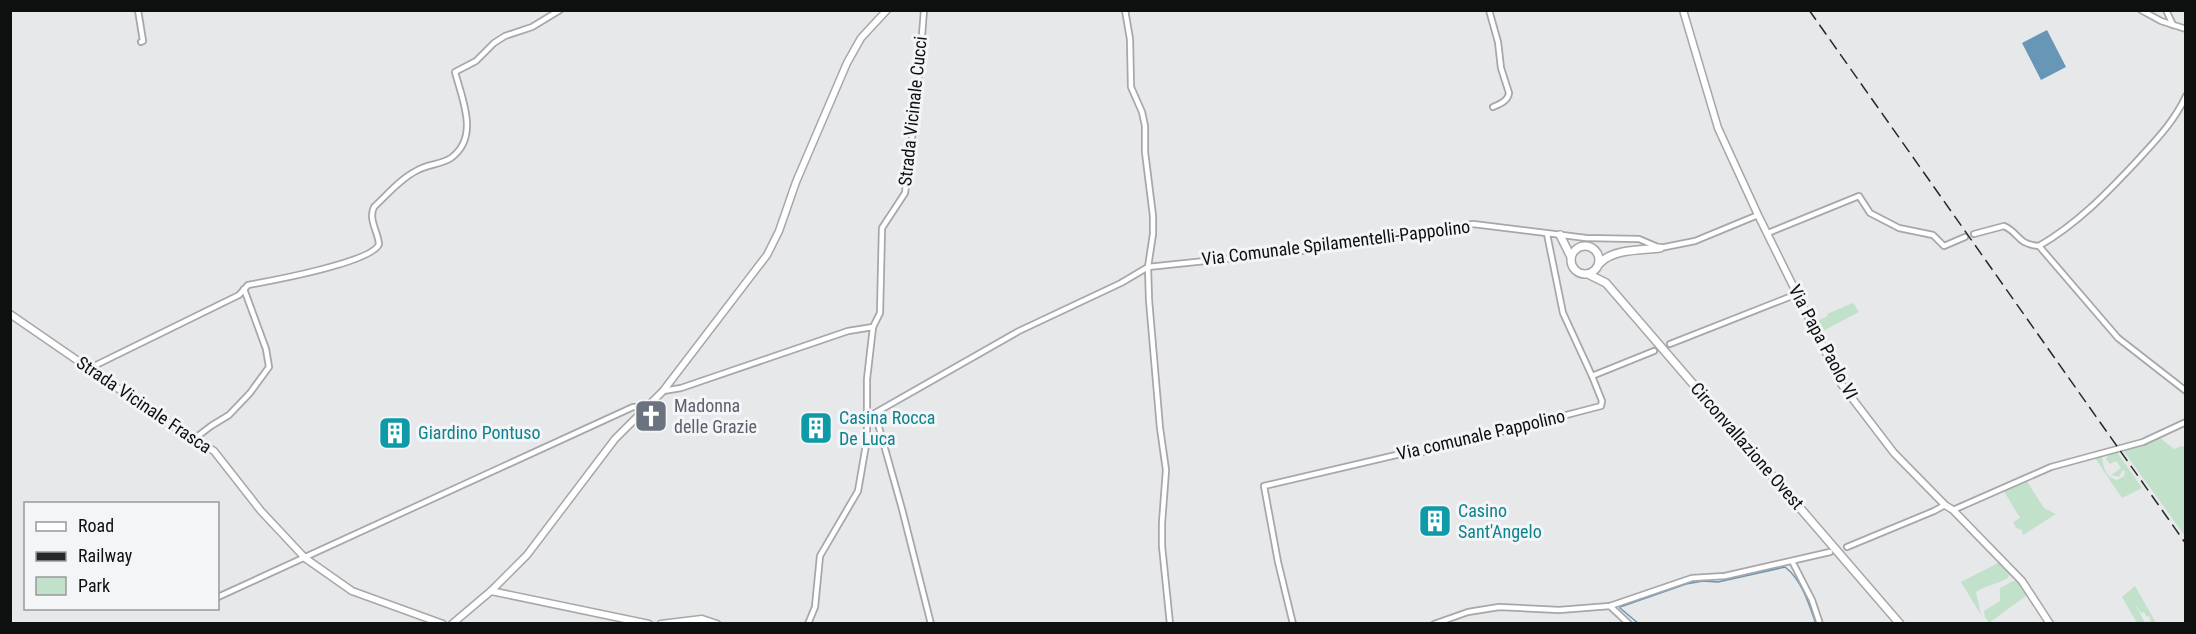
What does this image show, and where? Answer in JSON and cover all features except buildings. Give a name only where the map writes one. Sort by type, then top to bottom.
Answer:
[{"type":"main road","points":[[1560,235],[1575,270],[1579,273],[1588,274],[1607,256],[1660,248]]},
{"type":"main road","points":[[1564,244],[1576,249],[1586,246],[1598,253],[1615,254]]},
{"type":"main road","points":[[1571,257],[1576,249]]},
{"type":"main road","points":[[1598,253],[1599,265],[1606,283]]},
{"type":"main road","name":"Circonvallazione Ovest","points":[[1588,274],[1606,283],[1900,624]]},
{"type":"street","points":[[138,10],[143,41],[141,42]]},
{"type":"street","points":[[90,368],[239,295],[248,285],[344,263],[377,249],[379,238],[372,213],[374,207],[417,170],[444,162],[452,157],[467,132],[468,120],[454,72],[476,61],[494,43],[505,36],[532,27],[560,10]]},
{"type":"street","points":[[452,624],[491,591],[527,555],[615,439],[663,391],[767,255],[779,231],[796,182],[847,63],[861,38],[887,10]]},
{"type":"street","name":"Strada Vicinale Cucci","points":[[808,624],[815,607],[820,556],[858,491],[867,439],[867,379],[873,327],[880,314],[882,228],[905,193],[917,98],[924,10]]},
{"type":"street","points":[[1125,10],[1130,39],[1131,87],[1142,112],[1145,126],[1146,170],[1154,216],[1154,234],[1148,267],[1153,362],[1166,470],[1162,546],[1170,624]]},
{"type":"street","points":[[1489,10],[1498,42],[1501,68],[1509,93],[1509,97],[1504,102],[1493,107]]},
{"type":"street","name":"Via Papa Paolo VI","points":[[1683,10],[1718,128],[1842,385],[1894,453],[2022,581],[2050,624]]},
{"type":"street","points":[[2141,10],[2186,29]]},
{"type":"street","points":[[2166,10],[2173,25]]},
{"type":"street","points":[[2039,246],[2061,233],[2095,205],[2162,134],[2174,119],[2186,96]]},
{"type":"street","points":[[1768,233],[1858,196],[1870,213],[1899,228],[1933,235],[1944,246],[1965,237]]},
{"type":"street","points":[[1560,235],[1639,239],[1660,248],[1695,241],[1758,215]]},
{"type":"street","name":"Via Comunale Spilamentelli-Pappolino","points":[[1148,267],[1301,251],[1473,224],[1560,235]]},
{"type":"street","points":[[1974,234],[2004,226],[2008,227],[2022,243],[2039,246],[2118,338],[2186,391]]},
{"type":"street","points":[[1547,234],[1563,313],[1592,376],[1654,351]]},
{"type":"street","points":[[931,624],[875,413],[1019,331],[1121,283],[1148,267]]},
{"type":"street","points":[[194,439],[230,415],[269,367],[266,349],[244,289]]},
{"type":"street","points":[[1670,344],[1797,294]]},
{"type":"street","name":"Strada Vicinale Frasca","points":[[10,314],[214,451],[261,511],[305,558],[352,591],[443,624]]},
{"type":"street","points":[[663,391],[681,388],[848,331],[873,327]]},
{"type":"street","name":"Via comunale Pappolino","points":[[1293,624],[1276,552],[1264,486],[1409,452],[1419,453],[1601,406],[1602,401],[1592,376]]},
{"type":"street","points":[[219,597],[633,407],[648,407]]},
{"type":"street","points":[[1953,510],[2052,467],[2143,442],[2186,422]]},
{"type":"street","points":[[1846,547],[1945,505]]},
{"type":"street","points":[[1434,624],[1468,612],[1499,607],[1559,610],[1610,606],[1692,578],[1725,576],[1830,552]]},
{"type":"street","points":[[1792,561],[1812,600],[1820,624]]},
{"type":"street","points":[[491,591],[649,624]]},
{"type":"street","points":[[1610,606],[1629,624]]},
{"type":"street","points":[[661,624],[702,620],[717,624]]},
{"type":"green space","points":[[1853,303],[1859,312],[1819,333],[1812,318],[1814,317],[1817,321]]},
{"type":"green space","points":[[2159,437],[2174,449],[2185,447],[2185,536],[2123,450]]},
{"type":"green space","points":[[2117,452],[2142,488],[2122,498],[2095,458],[2102,456],[2107,474],[2117,480],[2124,476],[2125,471],[2123,470],[2119,477],[2111,475],[2121,468],[2116,461],[2110,464],[2106,459],[2108,455]]},
{"type":"green space","points":[[2026,480],[2044,508],[2056,514],[2023,535],[2022,530],[2016,528],[2013,522],[2020,518],[2002,488]]},
{"type":"green space","points":[[2000,562],[2009,574],[2008,578],[1976,592],[1981,615],[1961,582]]},
{"type":"green space","points":[[2017,581],[2027,595],[1989,623],[1984,611],[2000,601],[2000,588]]},
{"type":"green space","points":[[2135,586],[2156,623],[2147,623],[2151,621],[2149,616],[2147,617],[2144,612],[2141,613],[2133,600],[2145,623],[2137,623],[2122,597]]},
{"type":"water","points":[[2047,30],[2066,67],[2041,80],[2022,43]]},
{"type":"waterway","points":[[1620,607],[1686,584],[1703,581],[1718,582],[1785,567],[1800,585],[1816,624]]},
{"type":"waterway","points":[[1620,608],[1639,624]]},
{"type":"railway","points":[[1809,10],[2186,544]]},
{"type":"place","name":"Madonna delle Grazie","points":[[651,416]]},
{"type":"place","name":"Casina Rocca De Luca","points":[[816,428]]},
{"type":"place","name":"Giardino Pontuso","points":[[395,433]]},
{"type":"place","name":"Casino Sant'Angelo","points":[[1435,521]]}]
